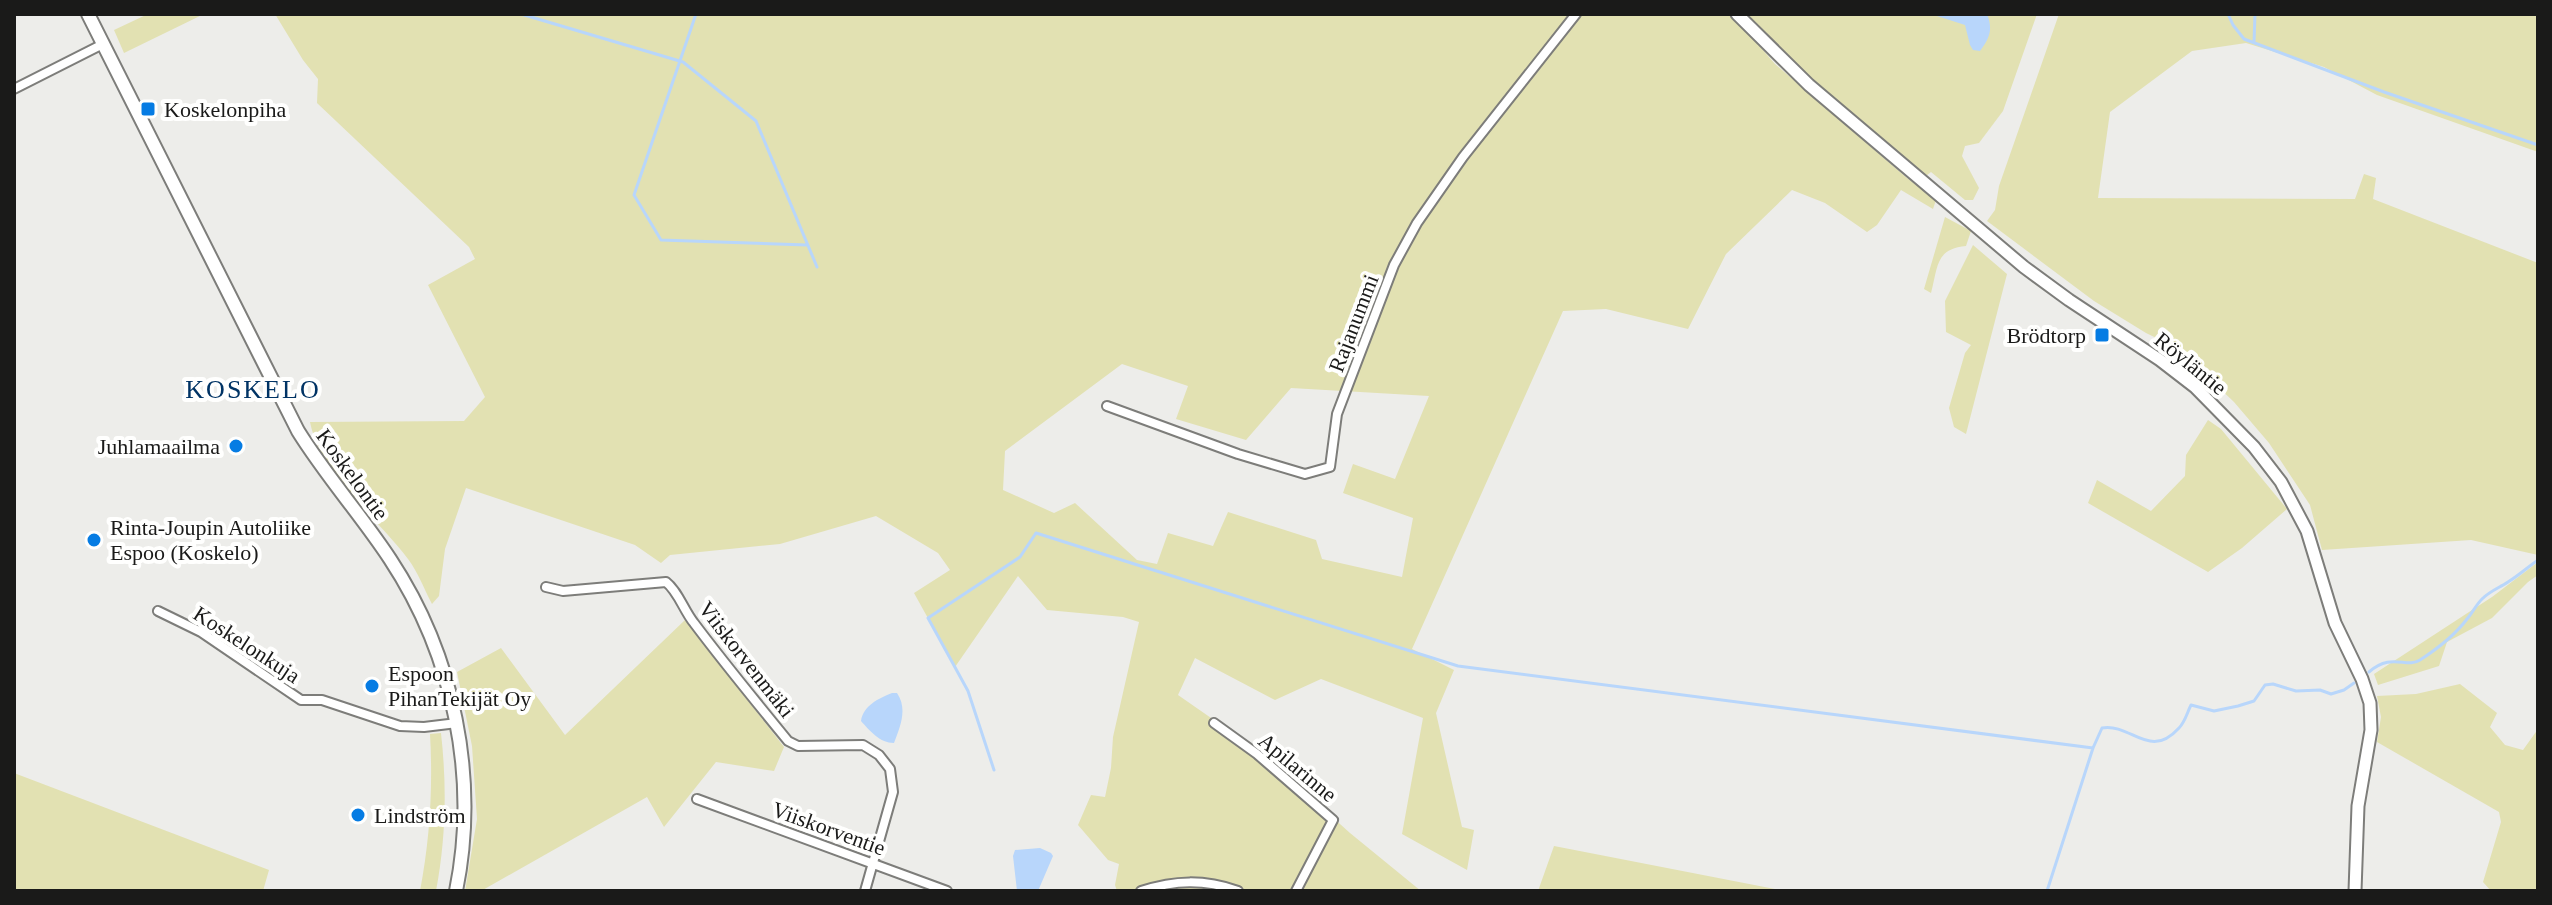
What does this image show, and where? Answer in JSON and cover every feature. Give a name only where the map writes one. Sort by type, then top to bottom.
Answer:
[{"type":"main road","name":"Koskelontie","points":[[88,14],[298,431],[316,461],[407,585],[438,654],[457,723],[462,766],[465,816],[456,891]]},
{"type":"street","name":"Rajanummi","points":[[1107,406],[1238,454],[1305,474],[1330,467],[1337,414],[1394,265],[1409,237],[1463,157],[1576,14]]},
{"type":"street","name":"Röyläntie","points":[[1737,14],[1809,85],[2024,267],[2195,387],[2254,447],[2281,482],[2307,531],[2335,623],[2370,703],[2371,730],[2358,806],[2355,891]]},
{"type":"street","points":[[14,89],[103,44]]},
{"type":"street","name":"Viiskorvenmäki","points":[[546,587],[563,591],[666,582],[707,641],[788,741],[798,746],[863,745],[871,748],[890,769],[893,792],[865,891]]},
{"type":"street","name":"Koskelonkuja","points":[[158,611],[201,632],[301,700],[322,700],[411,727],[457,723]]},
{"type":"street","name":"Apilarinne","points":[[1214,723],[1257,754],[1333,820],[1296,891]]},
{"type":"street","name":"Viiskorventie","points":[[697,799],[947,891]]},
{"type":"street","points":[[1141,891],[1185,881],[1214,883],[1238,891]]},
{"type":"green space","points":[[148,14],[204,14],[124,53],[114,30]]},
{"type":"green space","points":[[275,14],[1732,14],[1775,64],[1936,200],[1933,209],[1901,190],[1877,225],[1867,232],[1825,203],[1792,190],[1726,254],[1688,329],[1606,309],[1563,311],[1412,649],[1454,670],[1436,713],[1462,827],[1474,830],[1467,870],[1402,834],[1423,718],[1321,679],[1275,700],[1195,658],[1178,695],[1260,752],[1350,833],[1421,891],[1117,891],[1115,885],[1119,864],[1108,860],[1078,825],[1091,795],[1105,797],[1113,737],[1139,622],[1123,617],[1047,610],[1018,576],[955,667],[914,593],[950,570],[938,553],[876,516],[780,544],[670,555],[661,563],[635,545],[466,488],[445,549],[439,596],[432,604],[408,559],[337,478],[316,442],[310,422],[464,421],[485,397],[428,285],[475,259],[469,247],[317,103],[318,79]],"holes":[[[1122,364],[1188,386],[1176,419],[1246,440],[1291,388],[1429,396],[1395,479],[1353,464],[1343,493],[1413,518],[1402,577],[1322,559],[1316,540],[1228,512],[1213,546],[1168,533],[1157,564],[1137,560],[1075,503],[1054,513],[1003,490],[1005,451]]]},
{"type":"green space","points":[[1747,14],[2037,14],[2003,111],[1979,143],[1965,146],[1962,156],[1979,188],[1973,200],[1965,200],[1931,172],[1926,176],[1903,158],[1795,63],[1753,24]]},
{"type":"green space","points":[[2059,14],[2538,14],[2538,152],[2377,95],[2324,67],[2246,43],[2192,51],[2110,112],[2098,198],[2355,199],[2364,174],[2376,178],[2373,199],[2538,263],[2538,555],[2471,540],[2322,550],[2310,505],[2269,443],[2234,402],[2177,348],[2094,301],[1987,221],[1995,210],[1999,186]]},
{"type":"green space","points":[[1945,217],[1971,231],[1966,246],[1943,255],[1931,293],[1924,289]]},
{"type":"green space","points":[[1973,245],[2007,274],[1966,434],[1954,427],[1949,408],[1965,353],[1971,345],[1946,332],[1945,301]]},
{"type":"green space","points":[[2208,420],[2221,429],[2287,509],[2242,548],[2208,572],[2088,503],[2097,480],[2151,511],[2185,476],[2186,455]]},
{"type":"green space","points":[[2538,562],[2538,575],[2492,618],[2447,642],[2439,666],[2378,685],[2374,674],[2492,597]]},
{"type":"green space","points":[[685,620],[784,747],[774,771],[716,762],[664,827],[647,797],[481,891],[465,891],[477,819],[472,746],[457,672],[501,648],[565,735]]},
{"type":"green space","points":[[2460,684],[2497,713],[2490,727],[2505,745],[2523,750],[2538,729],[2538,891],[2491,891],[2483,882],[2501,822],[2499,812],[2377,742],[2381,717],[2377,696],[2416,694]]},
{"type":"green space","points":[[441,733],[444,773],[442,852],[436,891],[420,891],[430,813],[430,734]]},
{"type":"green space","points":[[14,773],[269,870],[263,891],[14,891]]},
{"type":"green space","points":[[1554,846],[1785,891],[1538,891]]},
{"type":"water","points":[[1937,14],[1987,14],[1990,33],[1980,51],[1973,50],[1970,45],[1965,25]]},
{"type":"water","points":[[897,693],[902,705],[894,743],[880,739],[861,721],[868,707]]},
{"type":"water","points":[[1040,848],[1053,856],[1038,891],[1017,891],[1015,850]]},
{"type":"waterway","points":[[521,14],[683,62],[756,121],[817,267]]},
{"type":"waterway","points":[[696,14],[634,195],[661,240],[807,245]]},
{"type":"waterway","points":[[2228,14],[2244,39],[2538,145]]},
{"type":"waterway","points":[[2254,42],[2255,14]]},
{"type":"waterway","points":[[994,770],[968,691],[928,618],[1020,557],[1036,533],[1458,666],[2093,748]]},
{"type":"waterway","points":[[2369,672],[2385,663],[2420,660],[2457,631],[2485,596],[2538,560]]},
{"type":"waterway","points":[[2047,891],[2102,728],[2113,728],[2149,741],[2159,741],[2179,728],[2191,705],[2214,711],[2238,706],[2254,701],[2265,685],[2273,684],[2296,691],[2320,690],[2331,694],[2354,683]]},
{"type":"place","name":"Koskelonpiha","points":[[148,109]]},
{"type":"place","name":"Brödtorp","points":[[2102,335]]},
{"type":"place","name":"Juhlamaailma","points":[[236,446]]},
{"type":"place","name":"Rinta-Joupin Autoliike Espoo (Koskelo)","points":[[94,540]]},
{"type":"place","name":"Espoon PihanTekijät Oy","points":[[372,686]]},
{"type":"place","name":"Lindström","points":[[358,815]]},
{"type":"district","name":"KOSKELO","points":[[253,389]]}]
